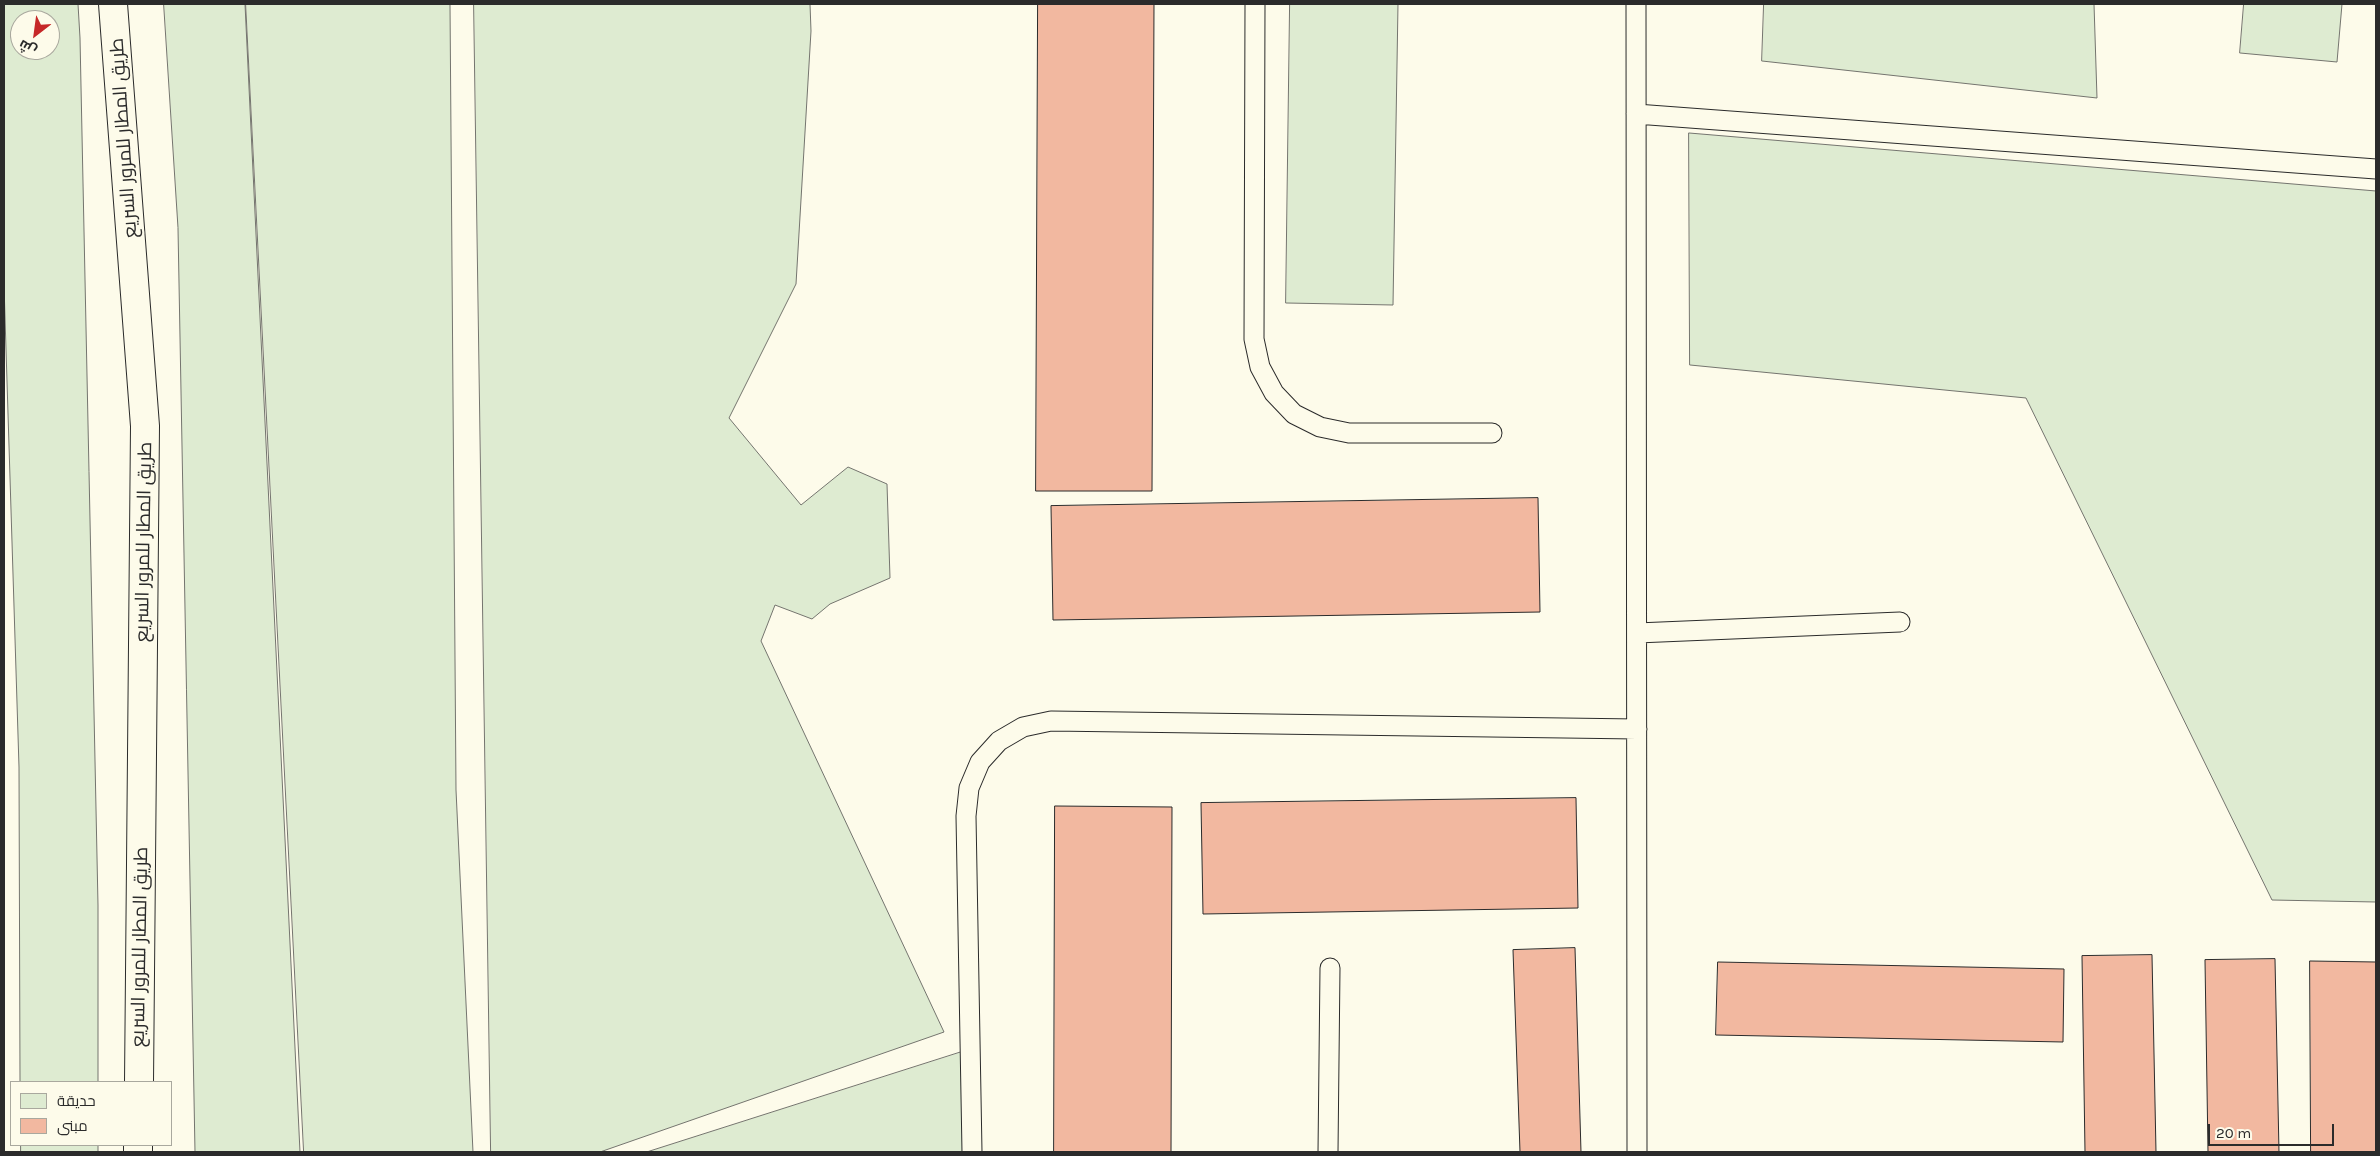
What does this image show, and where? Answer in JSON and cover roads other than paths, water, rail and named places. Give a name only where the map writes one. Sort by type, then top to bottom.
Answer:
[{"type":"highway","name":"طريق المطار للمرور السريع","points":[[113,4],[145,426],[139,1081]]},
{"type":"lane","points":[[1256,4],[1254,339],[1260,367],[1274,393],[1294,414],[1320,427],[1349,433],[1492,433]]},
{"type":"lane","points":[[1636,4],[1637,1152]]},
{"type":"lane","points":[[1636,114],[2376,169]]},
{"type":"lane","points":[[1637,633],[1900,622]]},
{"type":"lane","points":[[972,1152],[966,816],[969,788],[980,762],[998,741],[1023,727],[1051,721],[1637,729]]},
{"type":"lane","points":[[1328,1152],[1330,968]]}]
